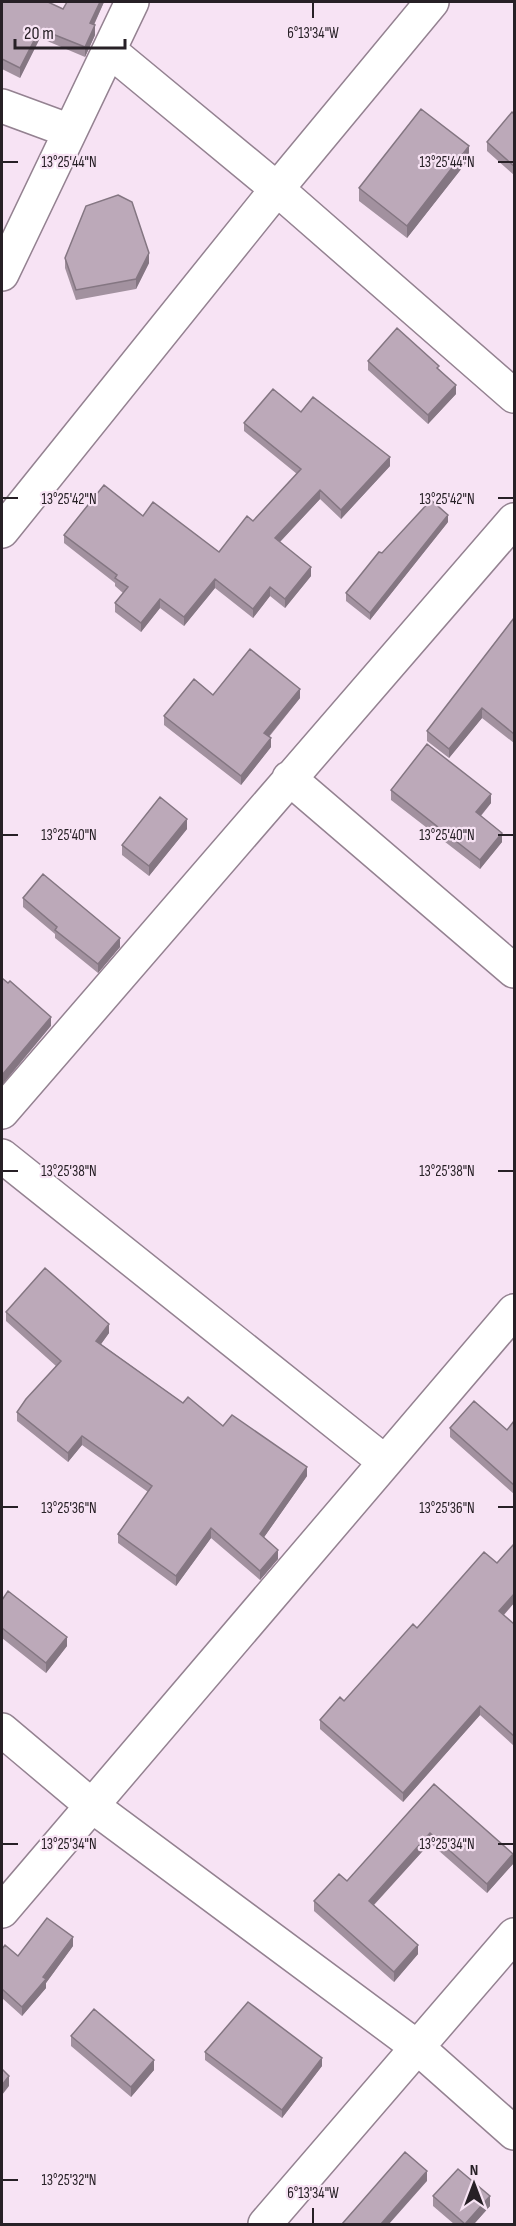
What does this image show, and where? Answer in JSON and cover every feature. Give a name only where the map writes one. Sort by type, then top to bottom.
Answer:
[{"type":"street","points":[[2,274],[132,2]]},
{"type":"street","points":[[2,531],[277,189],[432,2]]},
{"type":"street","points":[[109,50],[277,189],[514,396]]},
{"type":"street","points":[[2,106],[70,131]]},
{"type":"street","points":[[2,1112],[514,520]]},
{"type":"street","points":[[289,778],[514,971]]},
{"type":"street","points":[[2,1156],[385,1462]]},
{"type":"street","points":[[2,1911],[514,1311]]},
{"type":"street","points":[[2,1730],[92,1805],[417,2047],[514,2133]]},
{"type":"street","points":[[265,2224],[514,1935]]},
{"type":"building","points":[[2,2],[48,2],[63,9],[67,2],[100,2],[90,23],[95,25],[85,47],[40,29],[20,68],[2,59]]},
{"type":"building","points":[[421,109],[469,146],[407,226],[359,188]]},
{"type":"building","points":[[512,112],[514,114],[514,166],[487,142]]},
{"type":"building","points":[[118,195],[132,202],[149,253],[136,279],[76,290],[65,258],[86,206]]},
{"type":"building","points":[[397,328],[439,366],[437,368],[456,385],[428,415],[368,361]]},
{"type":"building","points":[[273,389],[301,412],[313,397],[390,457],[341,510],[320,490],[275,538],[311,567],[285,599],[270,587],[253,609],[215,579],[184,617],[160,599],[141,623],[115,603],[128,587],[115,578],[117,575],[64,535],[104,485],[143,516],[153,502],[219,552],[247,516],[253,521],[301,469],[244,423]]},
{"type":"building","points":[[431,500],[448,515],[370,613],[346,593],[379,552],[382,553]]},
{"type":"building","points":[[514,618],[514,734],[482,708],[449,749],[427,731]]},
{"type":"building","points":[[250,649],[300,689],[264,733],[271,738],[241,776],[164,716],[194,679],[213,695]]},
{"type":"building","points":[[427,744],[491,794],[476,812],[502,833],[480,860],[391,790]]},
{"type":"building","points":[[160,797],[187,819],[149,866],[122,845]]},
{"type":"building","points":[[43,874],[120,938],[98,964],[55,930],[57,927],[23,898]]},
{"type":"building","points":[[2,978],[8,983],[10,981],[51,1017],[2,1075]]},
{"type":"building","points":[[45,1268],[109,1324],[96,1341],[183,1403],[188,1397],[223,1426],[232,1415],[307,1467],[260,1534],[278,1550],[260,1571],[211,1528],[176,1576],[118,1534],[152,1486],[82,1436],[68,1453],[17,1412],[61,1361],[6,1312]]},
{"type":"building","points":[[474,1401],[507,1430],[514,1421],[514,1485],[450,1428]]},
{"type":"building","points":[[514,1544],[514,1594],[499,1611],[514,1624],[514,1736],[480,1706],[403,1793],[320,1720],[340,1697],[344,1701],[413,1624],[417,1628],[484,1552],[497,1563]]},
{"type":"building","points":[[8,1591],[67,1637],[46,1663],[2,1628],[2,1600]]},
{"type":"building","points":[[434,1784],[513,1854],[487,1884],[430,1833],[369,1901],[418,1945],[394,1972],[314,1901],[339,1874],[347,1881]]},
{"type":"building","points":[[47,1918],[73,1937],[43,1977],[46,1979],[22,2007],[2,1989],[2,1949],[5,1945],[18,1956]]},
{"type":"building","points":[[248,2002],[322,2058],[282,2110],[205,2052]]},
{"type":"building","points":[[94,2009],[154,2060],[131,2087],[71,2036]]},
{"type":"building","points":[[2,2069],[9,2076],[2,2085]]},
{"type":"building","points":[[405,2152],[427,2171],[381,2224],[342,2224]]},
{"type":"building","points":[[458,2169],[490,2196],[465,2224],[433,2196]]}]
